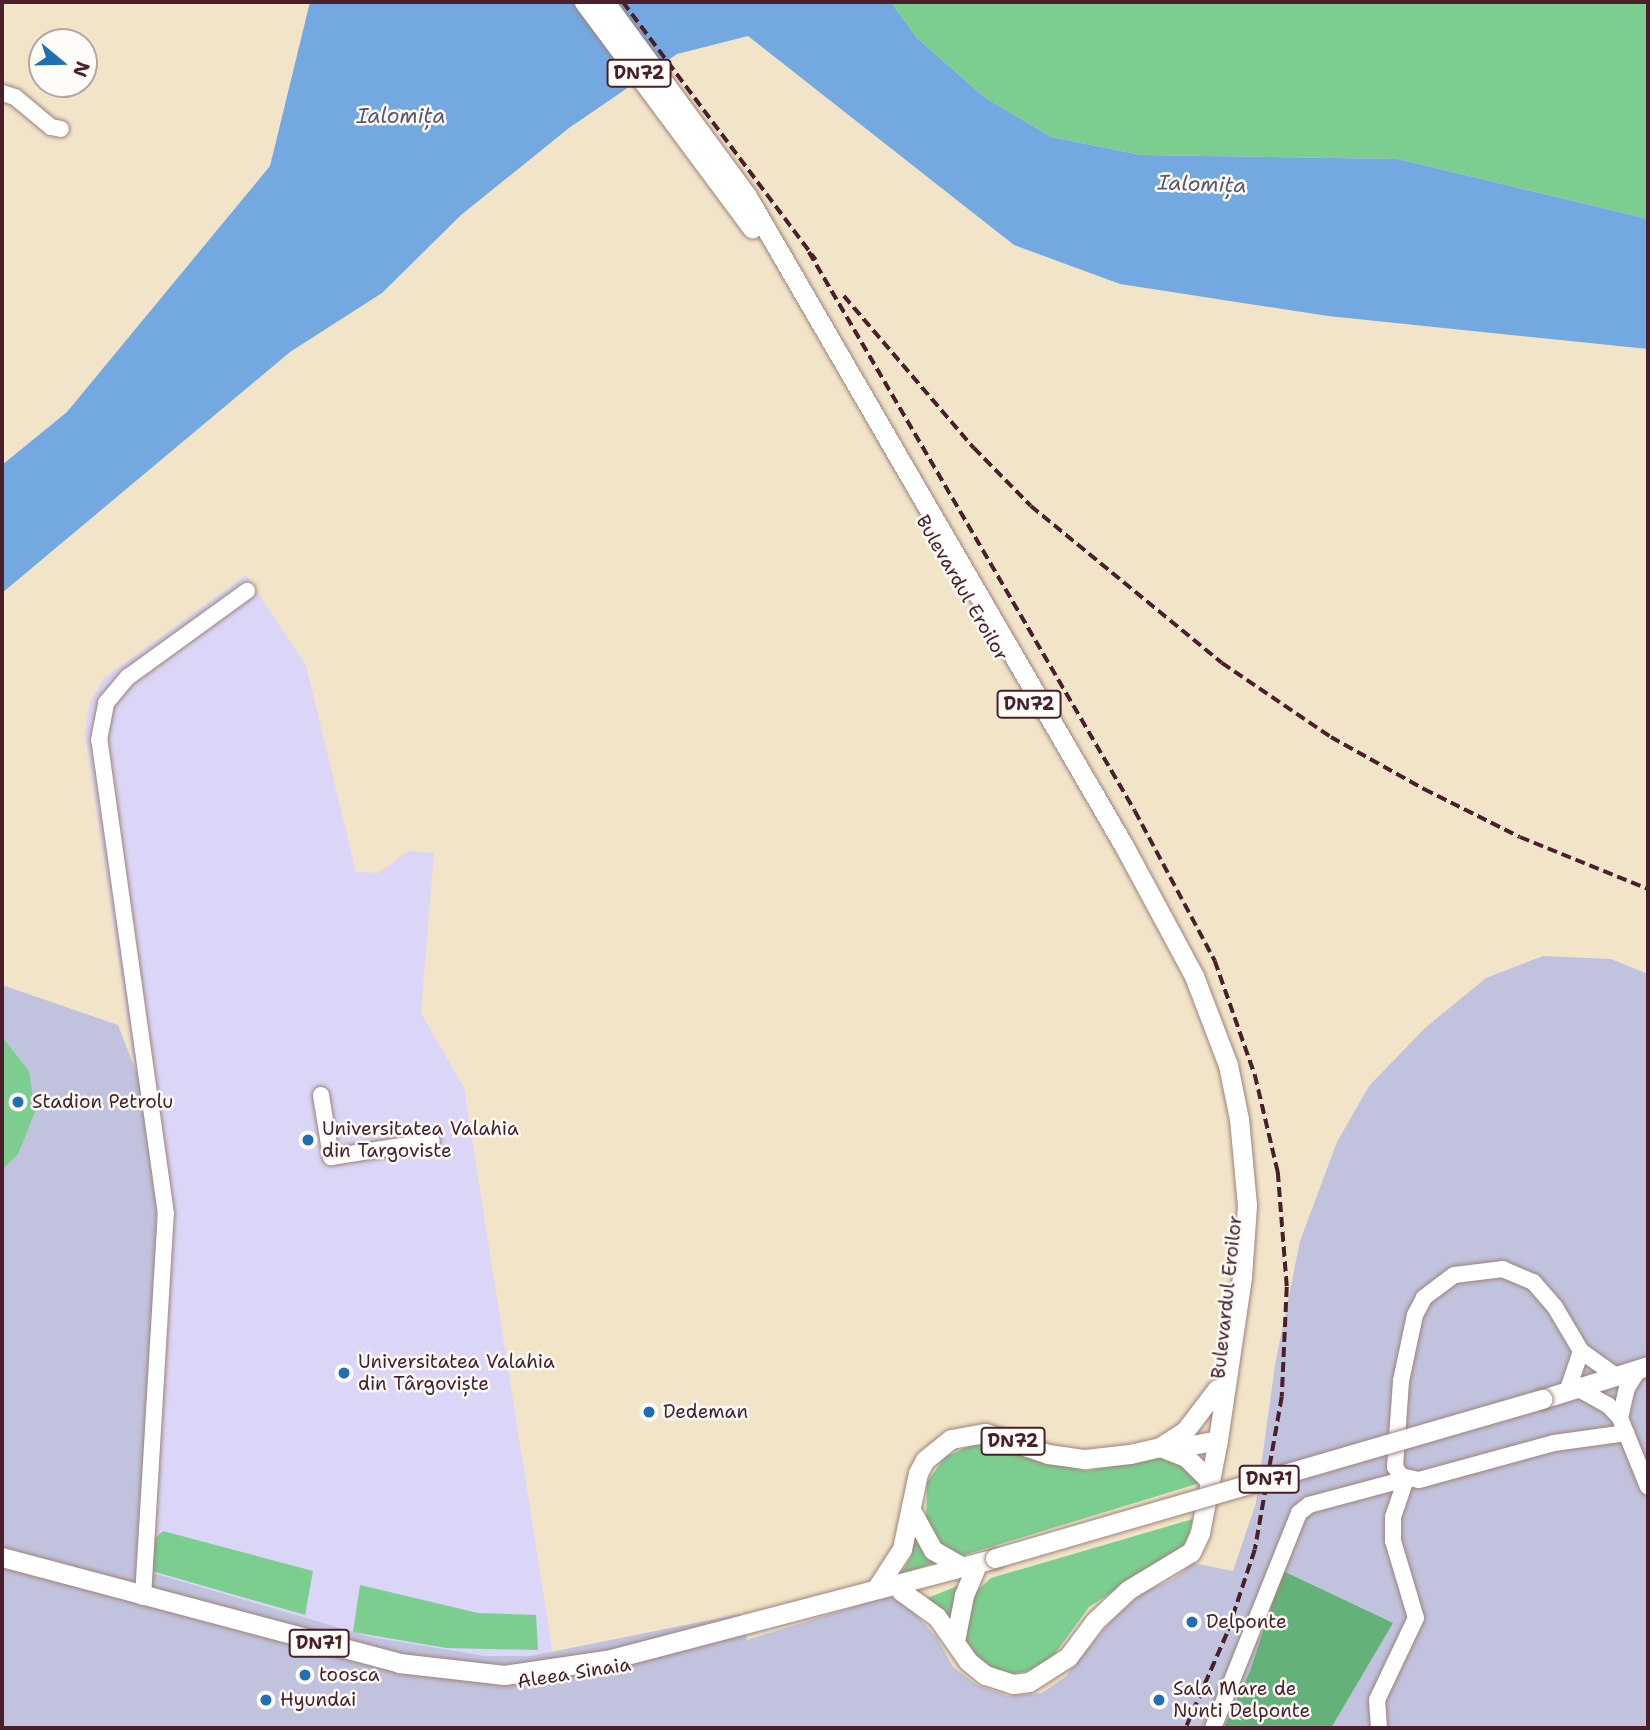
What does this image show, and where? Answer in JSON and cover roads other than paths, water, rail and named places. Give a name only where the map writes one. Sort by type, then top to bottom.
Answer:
[{"type":"main road","name":"Bulevardul Eroilor","points":[[584,2],[699,140],[766,250],[1149,917],[1202,1021],[1230,1123],[1237,1205],[1217,1389],[1219,1434]]},
{"type":"main road","name":"Bulevardul Eroilor","points":[[605,2],[811,302],[1124,846],[1179,945],[1212,1017],[1240,1119],[1247,1205],[1242,1277],[1210,1481]]},
{"type":"main road","name":"DN71","points":[[977,1563],[1644,1367]]},
{"type":"main road","name":"DN72","points":[[1166,1448],[1185,1431],[1217,1389]]},
{"type":"main road","name":"DN72","points":[[1185,1431],[1219,1434]]},
{"type":"main road","name":"DN72","points":[[876,1589],[902,1549],[914,1485],[925,1460],[951,1438],[968,1434],[994,1435],[1048,1454],[1086,1459],[1166,1448],[1219,1434]]},
{"type":"main road","points":[[1166,1448],[1210,1481]]},
{"type":"main road","name":"DN72","points":[[901,1591],[937,1617],[975,1667],[997,1680],[1013,1684],[1042,1678],[1068,1657],[1112,1603],[1191,1552],[1210,1481]]},
{"type":"main road","points":[[911,1510],[933,1550],[977,1563],[964,1595],[955,1641]]},
{"type":"main road","name":"Aleea Sinaia","points":[[2,1557],[143,1597],[399,1663],[504,1675],[611,1659],[977,1563]]},
{"type":"main road","name":"Aleea Sinaia","points":[[2,1569],[406,1674],[496,1684],[555,1679],[651,1660],[961,1574],[977,1563]]},
{"type":"street","points":[[2,93],[15,97],[51,127],[61,129]]},
{"type":"street","points":[[143,1597],[166,1214],[99,740],[106,703],[128,677],[247,592]]},
{"type":"street","points":[[321,1095],[331,1157],[432,1141]]},
{"type":"street","points":[[1406,1479],[1395,1467],[1405,1352],[1415,1315],[1438,1284],[1470,1269],[1520,1274],[1544,1292],[1581,1351],[1615,1376]]},
{"type":"street","points":[[1581,1351],[1572,1390],[1603,1401],[1623,1426],[1648,1487]]},
{"type":"street","points":[[1623,1426],[1627,1388],[1644,1367]]},
{"type":"street","points":[[1213,1728],[1299,1513],[1309,1505],[1406,1479],[1419,1480],[1623,1426]]},
{"type":"street","points":[[1379,1728],[1377,1700],[1416,1618],[1393,1541],[1393,1517],[1406,1479]]},
{"type":"water","name":"Ialomița","points":[[310,2],[891,2],[917,38],[984,97],[1051,137],[1141,155],[1398,159],[1648,219],[1648,349],[1328,316],[1120,284],[1014,245],[748,36],[677,54],[569,128],[461,215],[382,293],[290,352],[2,593],[2,465],[67,412],[270,166]]},
{"type":"railway","points":[[623,2],[816,260]]},
{"type":"railway","points":[[809,252],[1135,811],[1215,961],[1255,1075],[1278,1172],[1287,1287],[1282,1397],[1255,1550],[1227,1634],[1186,1728]]},
{"type":"railway","points":[[844,296],[974,448],[1031,506],[1222,663],[1331,737],[1424,789],[1520,837],[1648,889]]},
{"type":"place","name":"Stadion Petrolu","points":[[18,1102]]},
{"type":"place","name":"Universitatea Valahia din Targoviste","points":[[308,1140]]},
{"type":"place","name":"Universitatea Valahia din Târgoviște","points":[[344,1373]]},
{"type":"place","name":"Dedeman","points":[[649,1412]]},
{"type":"place","name":"Delponte","points":[[1192,1622]]},
{"type":"place","name":"toosca","points":[[305,1675]]},
{"type":"place","name":"Hyundai","points":[[266,1700]]},
{"type":"place","name":"Sala Mare de Nunti Delponte","points":[[1159,1700]]}]
